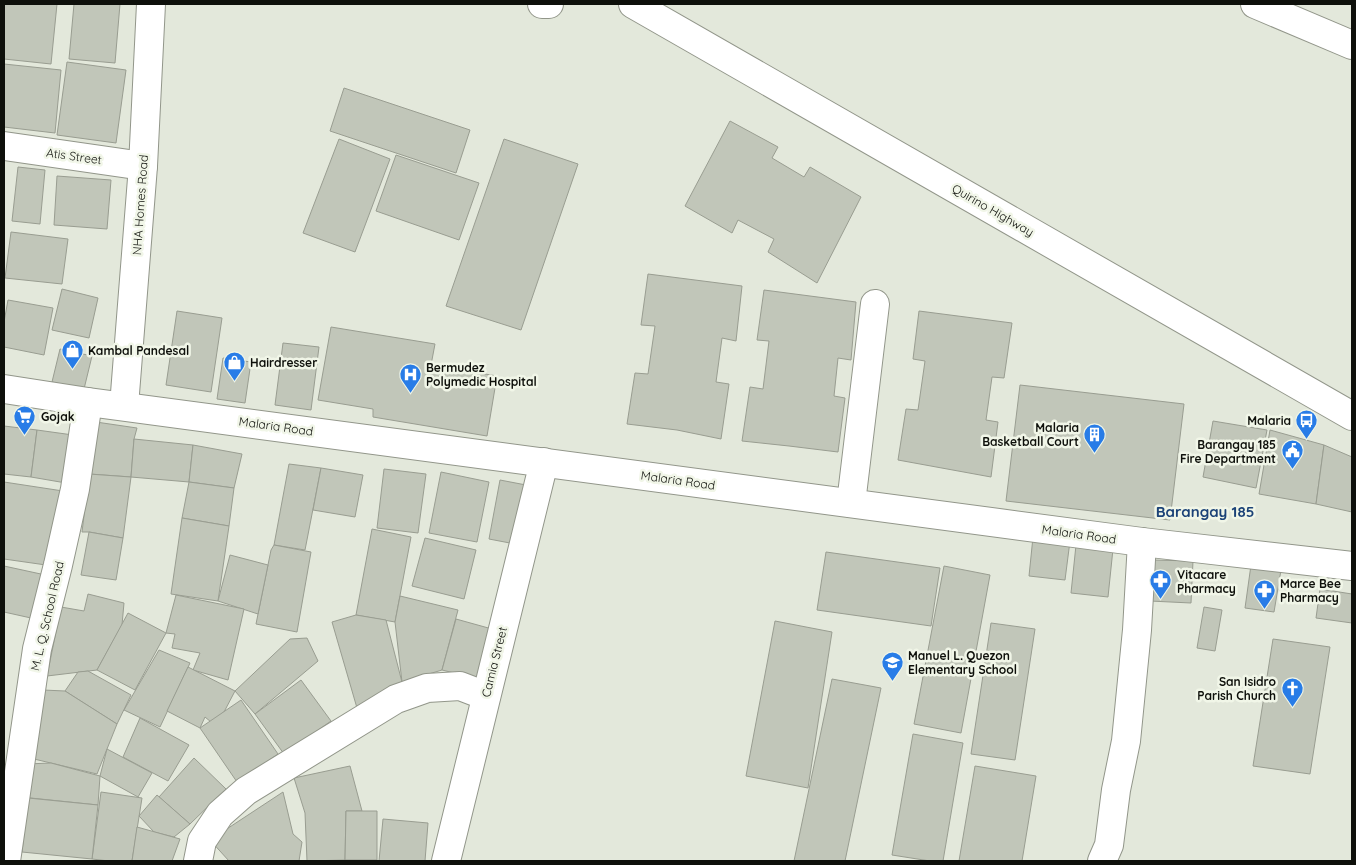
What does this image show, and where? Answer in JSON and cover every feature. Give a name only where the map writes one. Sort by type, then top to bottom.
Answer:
[{"type":"street","name":"NHA Homes Road","points":[[124,406],[143,166],[151,4]]},
{"type":"street","points":[[542,4],[549,4]]},
{"type":"street","name":"Quirino Highway","points":[[633,4],[1352,416]]},
{"type":"street","points":[[1255,4],[1352,46]]},
{"type":"street","name":"Atis Street","points":[[4,146],[143,166]]},
{"type":"street","points":[[851,503],[875,304]]},
{"type":"street","name":"Malaria Road","points":[[4,389],[88,402],[1142,542],[1352,566]]},
{"type":"street","name":"M. L. Q. School Road","points":[[6,861],[37,649],[75,489],[88,402]]},
{"type":"street","name":"Camia Street","points":[[446,861],[544,462]]},
{"type":"street","points":[[1102,861],[1109,845],[1116,790],[1126,741],[1137,630],[1142,542]]},
{"type":"street","points":[[198,861],[202,841],[220,814],[246,791],[396,699],[427,688],[460,686],[486,696]]},
{"type":"building","points":[[4,4],[57,4],[51,64],[4,59]]},
{"type":"building","points":[[74,4],[120,4],[115,63],[69,59]]},
{"type":"building","points":[[67,62],[126,70],[116,143],[57,135]]},
{"type":"building","points":[[4,64],[61,70],[55,133],[4,127]]},
{"type":"building","points":[[344,88],[470,130],[456,173],[330,131]]},
{"type":"building","points":[[730,121],[778,147],[772,158],[804,177],[810,167],[861,197],[817,283],[768,252],[774,239],[738,220],[732,233],[685,206]]},
{"type":"building","points":[[339,139],[390,159],[355,252],[303,233]]},
{"type":"building","points":[[504,139],[578,164],[521,330],[446,306]]},
{"type":"building","points":[[396,155],[479,183],[459,240],[376,211]]},
{"type":"building","points":[[18,167],[45,170],[40,224],[12,221]]},
{"type":"building","points":[[57,176],[111,180],[107,229],[54,225]]},
{"type":"building","points":[[11,232],[68,239],[62,284],[5,278]]},
{"type":"building","points":[[648,274],[742,286],[736,341],[722,338],[716,382],[729,384],[721,439],[677,430],[627,424],[635,373],[648,374],[655,326],[641,325]]},
{"type":"building","points":[[62,289],[98,298],[89,338],[52,330]]},
{"type":"building","points":[[764,290],[856,302],[851,360],[838,358],[834,396],[845,398],[838,452],[742,441],[750,387],[763,389],[769,341],[757,340]]},
{"type":"building","points":[[8,300],[53,308],[44,355],[4,347],[4,322]]},
{"type":"building","points":[[177,311],[222,318],[211,392],[166,385]]},
{"type":"building","points":[[919,311],[1012,323],[1004,378],[992,377],[986,420],[998,422],[991,477],[898,460],[906,409],[918,410],[925,361],[913,359]]},
{"type":"building","name":"Bermudez Polymedic Hospital","points":[[331,327],[435,344],[431,365],[497,376],[487,436],[373,417],[373,409],[318,400]]},
{"type":"building","points":[[283,343],[319,347],[311,410],[275,405]]},
{"type":"building","name":"Kambal Pandesal","points":[[60,349],[92,356],[84,389],[52,382]]},
{"type":"building","name":"Hairdresser","points":[[223,358],[251,362],[245,403],[217,399]]},
{"type":"building","name":"Malaria Basketball Court","points":[[1020,385],[1184,404],[1170,520],[1006,501]]},
{"type":"building","points":[[1213,421],[1267,430],[1256,488],[1203,477]]},
{"type":"building","points":[[96,422],[137,428],[134,439],[131,477],[89,474]]},
{"type":"building","points":[[4,426],[37,430],[31,477],[4,474]]},
{"type":"building","points":[[37,430],[73,435],[66,483],[31,477]]},
{"type":"building","name":"Barangay 185 Fire Department","points":[[1270,430],[1324,445],[1316,504],[1259,494]]},
{"type":"building","points":[[134,439],[193,445],[189,482],[131,477]]},
{"type":"building","points":[[193,445],[242,454],[234,488],[189,482]]},
{"type":"building","points":[[1324,445],[1352,457],[1352,512],[1316,504]]},
{"type":"building","points":[[289,464],[321,468],[305,550],[274,545]]},
{"type":"building","points":[[321,468],[363,475],[355,517],[313,510]]},
{"type":"building","points":[[384,469],[426,474],[418,533],[377,528]]},
{"type":"building","points":[[441,472],[489,482],[477,542],[429,533]]},
{"type":"building","points":[[89,474],[131,477],[123,538],[82,532]]},
{"type":"building","points":[[500,480],[526,485],[515,544],[489,539]]},
{"type":"building","points":[[4,482],[63,491],[53,566],[4,559]]},
{"type":"building","points":[[189,482],[234,488],[229,526],[182,518]]},
{"type":"building","points":[[182,518],[229,526],[218,601],[171,594]]},
{"type":"building","points":[[372,529],[411,537],[395,622],[356,615]]},
{"type":"building","points":[[89,532],[123,538],[116,580],[81,575]]},
{"type":"building","points":[[1033,537],[1070,541],[1065,580],[1029,576]]},
{"type":"building","points":[[425,538],[476,550],[464,599],[412,586]]},
{"type":"building","points":[[274,545],[311,552],[297,632],[256,624],[271,550]]},
{"type":"building","points":[[1076,545],[1113,549],[1108,597],[1071,593]]},
{"type":"building","points":[[826,552],[940,568],[931,626],[817,610]]},
{"type":"building","points":[[230,555],[268,565],[258,614],[218,601]]},
{"type":"building","points":[[1152,560],[1193,561],[1191,603],[1150,601]]},
{"type":"building","points":[[1251,565],[1281,570],[1274,612],[1245,608]]},
{"type":"building","points":[[4,566],[50,576],[40,620],[4,612]]},
{"type":"building","points":[[944,566],[990,575],[961,733],[914,724]]},
{"type":"building","points":[[1320,589],[1352,594],[1352,623],[1316,618]]},
{"type":"building","points":[[88,594],[124,603],[122,625],[97,670],[47,676],[61,607],[84,611]]},
{"type":"building","points":[[176,595],[244,609],[228,680],[193,670],[200,653],[172,648],[175,634],[166,633]]},
{"type":"building","points":[[400,596],[458,610],[442,670],[402,682],[395,622]]},
{"type":"building","points":[[1204,607],[1222,610],[1215,651],[1197,648]]},
{"type":"building","points":[[128,613],[166,633],[135,690],[97,670]]},
{"type":"building","points":[[356,615],[386,620],[403,686],[357,708],[332,622]]},
{"type":"building","points":[[456,619],[492,629],[479,679],[442,670]]},
{"type":"building","points":[[775,621],[832,632],[808,788],[746,776]]},
{"type":"building","points":[[991,623],[1035,629],[1015,760],[971,754]]},
{"type":"building","points":[[307,638],[318,661],[255,714],[235,691],[290,639]]},
{"type":"building","name":"San Isidro Parish Church","points":[[1273,639],[1330,647],[1310,774],[1253,766]]},
{"type":"building","points":[[159,650],[190,663],[160,727],[124,710]]},
{"type":"building","points":[[188,667],[235,691],[224,712],[211,722],[205,717],[200,728],[167,711]]},
{"type":"building","points":[[88,671],[131,695],[117,724],[65,691],[78,672]]},
{"type":"building","points":[[832,679],[881,688],[845,861],[794,861]]},
{"type":"building","points":[[301,680],[331,721],[284,754],[255,714]]},
{"type":"building","points":[[43,690],[65,691],[117,724],[97,774],[34,759]]},
{"type":"building","points":[[241,700],[278,754],[237,782],[200,728]]},
{"type":"building","points":[[140,718],[189,745],[168,781],[123,757]]},
{"type":"building","points":[[913,734],[963,743],[943,861],[930,861],[892,855]]},
{"type":"building","points":[[107,749],[152,773],[138,797],[100,776]]},
{"type":"building","points":[[194,758],[226,789],[190,824],[159,797]]},
{"type":"building","points":[[51,763],[100,776],[98,805],[21,797],[26,764]]},
{"type":"building","points":[[350,766],[362,811],[346,811],[345,860],[307,861],[305,813],[294,778]]},
{"type":"building","points":[[975,766],[1036,776],[1022,861],[959,861]]},
{"type":"building","points":[[101,792],[142,798],[132,861],[92,859]]},
{"type":"building","points":[[283,792],[293,834],[302,842],[299,861],[229,861],[210,840]]},
{"type":"building","points":[[157,795],[190,824],[174,837],[154,832],[139,816]]},
{"type":"building","points":[[28,798],[98,805],[92,859],[22,852]]},
{"type":"building","points":[[346,811],[377,811],[377,860],[345,860]]},
{"type":"building","points":[[383,819],[428,823],[425,861],[379,861]]},
{"type":"building","points":[[137,827],[180,839],[172,861],[132,861]]},
{"type":"place","name":"Kambal Pandesal","points":[[72,369]]},
{"type":"place","name":"Hairdresser","points":[[234,381]]},
{"type":"place","name":"Bermudez Polymedic Hospital","points":[[410,393]]},
{"type":"place","name":"Gojak","points":[[25,435]]},
{"type":"place","name":"Malaria","points":[[1307,439]]},
{"type":"place","name":"Malaria Basketball Court","points":[[1095,453]]},
{"type":"place","name":"Barangay 185 Fire Department","points":[[1292,470]]},
{"type":"place","name":"Vitacare Pharmacy","points":[[1161,600]]},
{"type":"place","name":"Marce Bee Pharmacy","points":[[1264,609]]},
{"type":"place","name":"Manuel L. Quezon Elementary School","points":[[892,681]]},
{"type":"place","name":"San Isidro Parish Church","points":[[1292,707]]},
{"type":"district","name":"Barangay 185","points":[[1205,511]]}]
